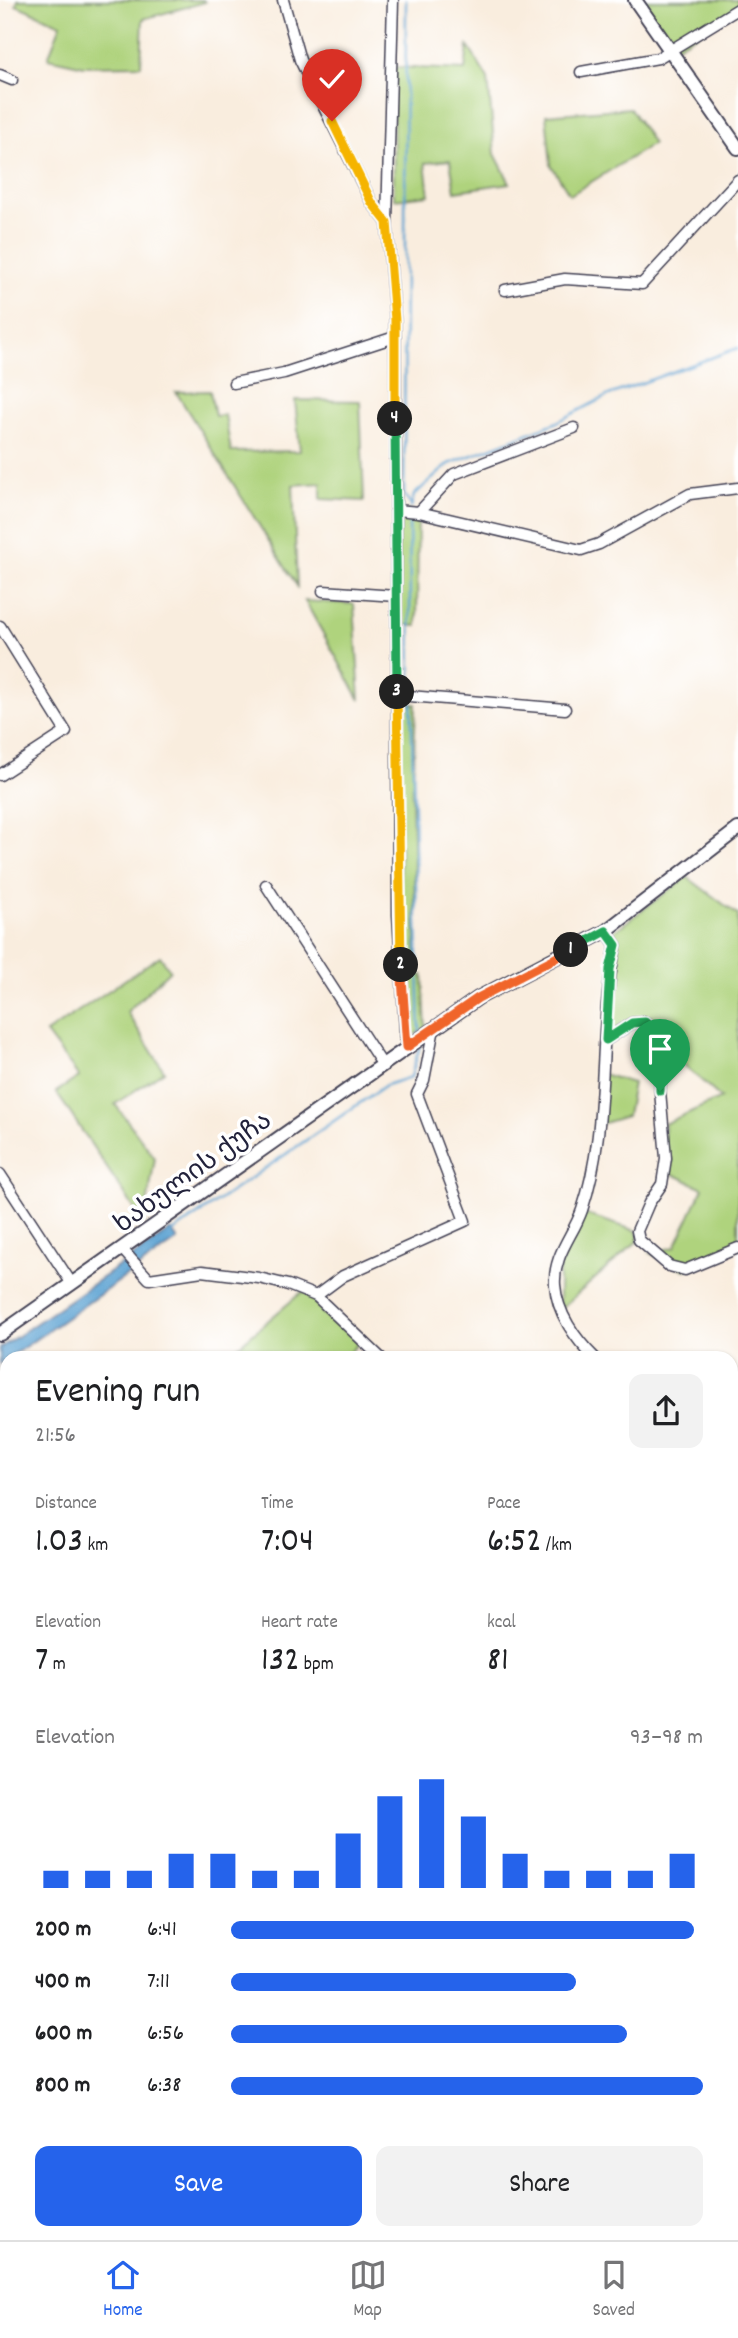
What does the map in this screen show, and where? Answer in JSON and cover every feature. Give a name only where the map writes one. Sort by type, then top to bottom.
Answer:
[{"type":"street","points":[[284,0],[300,60],[372,203],[387,222]]},
{"type":"street","points":[[393,0],[387,222],[395,337],[398,915],[408,1046]]},
{"type":"street","points":[[635,0],[738,148]]},
{"type":"street","points":[[581,72],[658,58],[738,9]]},
{"type":"street","points":[[0,75],[12,80]]},
{"type":"street","points":[[505,290],[565,279],[642,284],[738,180]]},
{"type":"street","points":[[234,383],[284,373],[395,337]]},
{"type":"street","points":[[419,512],[454,474],[574,428]]},
{"type":"street","points":[[396,510],[419,512],[582,550],[599,544],[690,494],[738,488]]},
{"type":"street","points":[[323,591],[396,596]]},
{"type":"street","points":[[0,626],[66,732],[0,775]]},
{"type":"street","points":[[397,695],[565,709]]},
{"type":"street","points":[[316,1296],[343,1276],[465,1221],[417,1094],[424,1080],[431,1030],[478,998],[606,931],[738,829]]},
{"type":"street","points":[[266,886],[382,1064]]},
{"type":"street","points":[[590,1351],[559,1310],[555,1283],[559,1253],[581,1213],[601,1124],[610,969],[616,945],[606,931]]},
{"type":"street","points":[[606,1040],[632,1023],[645,1022],[654,1028],[661,1044],[660,1091],[666,1158],[662,1184],[649,1203],[637,1231],[639,1240],[669,1266],[685,1270],[738,1248]]},
{"type":"street","name":"ხახულის ქუჩა","points":[[0,1335],[431,1030]]},
{"type":"street","points":[[0,1174],[72,1284]]},
{"type":"street","points":[[122,1250],[149,1279],[202,1272],[227,1273],[288,1285],[316,1296],[374,1351]]},
{"type":"green space","points":[[18,0],[205,2],[143,19],[141,65],[84,66],[48,58],[61,24],[16,5]]},
{"type":"green space","points":[[635,0],[738,0],[738,9],[672,49]]},
{"type":"green space","points":[[468,46],[488,79],[495,154],[510,183],[455,191],[450,160],[425,163],[429,195],[394,199],[393,67],[465,70]]},
{"type":"green space","points":[[630,108],[653,144],[570,195],[551,165],[546,115]]},
{"type":"green space","points":[[210,391],[215,416],[225,415],[231,452],[300,451],[295,400],[360,401],[364,501],[321,499],[321,483],[293,485],[297,586],[176,392]]},
{"type":"green space","points":[[396,510],[418,512],[417,626],[396,625]]},
{"type":"green space","points":[[305,601],[354,604],[360,700]]},
{"type":"green space","points":[[401,704],[416,704],[412,804],[417,975],[423,975],[426,1028],[410,1037],[399,913]]},
{"type":"green space","points":[[687,877],[738,915],[738,1248],[685,1270],[651,1253],[675,1247],[703,1188],[664,1170],[664,1124],[721,1098],[664,1047],[661,1028],[647,1017],[627,1021],[611,1033],[618,944],[613,932]]},
{"type":"green space","points":[[160,956],[170,970],[127,1012],[164,1071],[115,1104],[155,1158],[144,1223],[56,1092],[79,1077],[46,1033]]},
{"type":"green space","points":[[602,1074],[633,1083],[627,1116],[601,1124]]},
{"type":"green space","points":[[581,1213],[637,1231],[639,1240],[559,1310],[559,1253]]},
{"type":"green space","points":[[303,1291],[362,1339],[351,1351],[232,1351]]},
{"type":"water","points":[[171,1230],[178,1240],[19,1351],[0,1351],[0,1348]]},
{"type":"waterway","points":[[406,0],[404,495],[411,505]]},
{"type":"waterway","points":[[411,507],[414,495],[449,464],[555,423],[609,395],[738,348]]},
{"type":"waterway","points":[[409,513],[411,692]]},
{"type":"waterway","points":[[411,699],[420,1035]]},
{"type":"waterway","points":[[170,1234],[386,1085],[411,1077],[420,1045]]},
{"type":"route","points":[[332,121],[372,203],[387,222],[390,256],[395,320],[398,915],[407,1047],[478,998],[606,931],[616,945],[610,969],[606,1040],[632,1023],[645,1022],[654,1028],[661,1044],[660,1091]]}]
